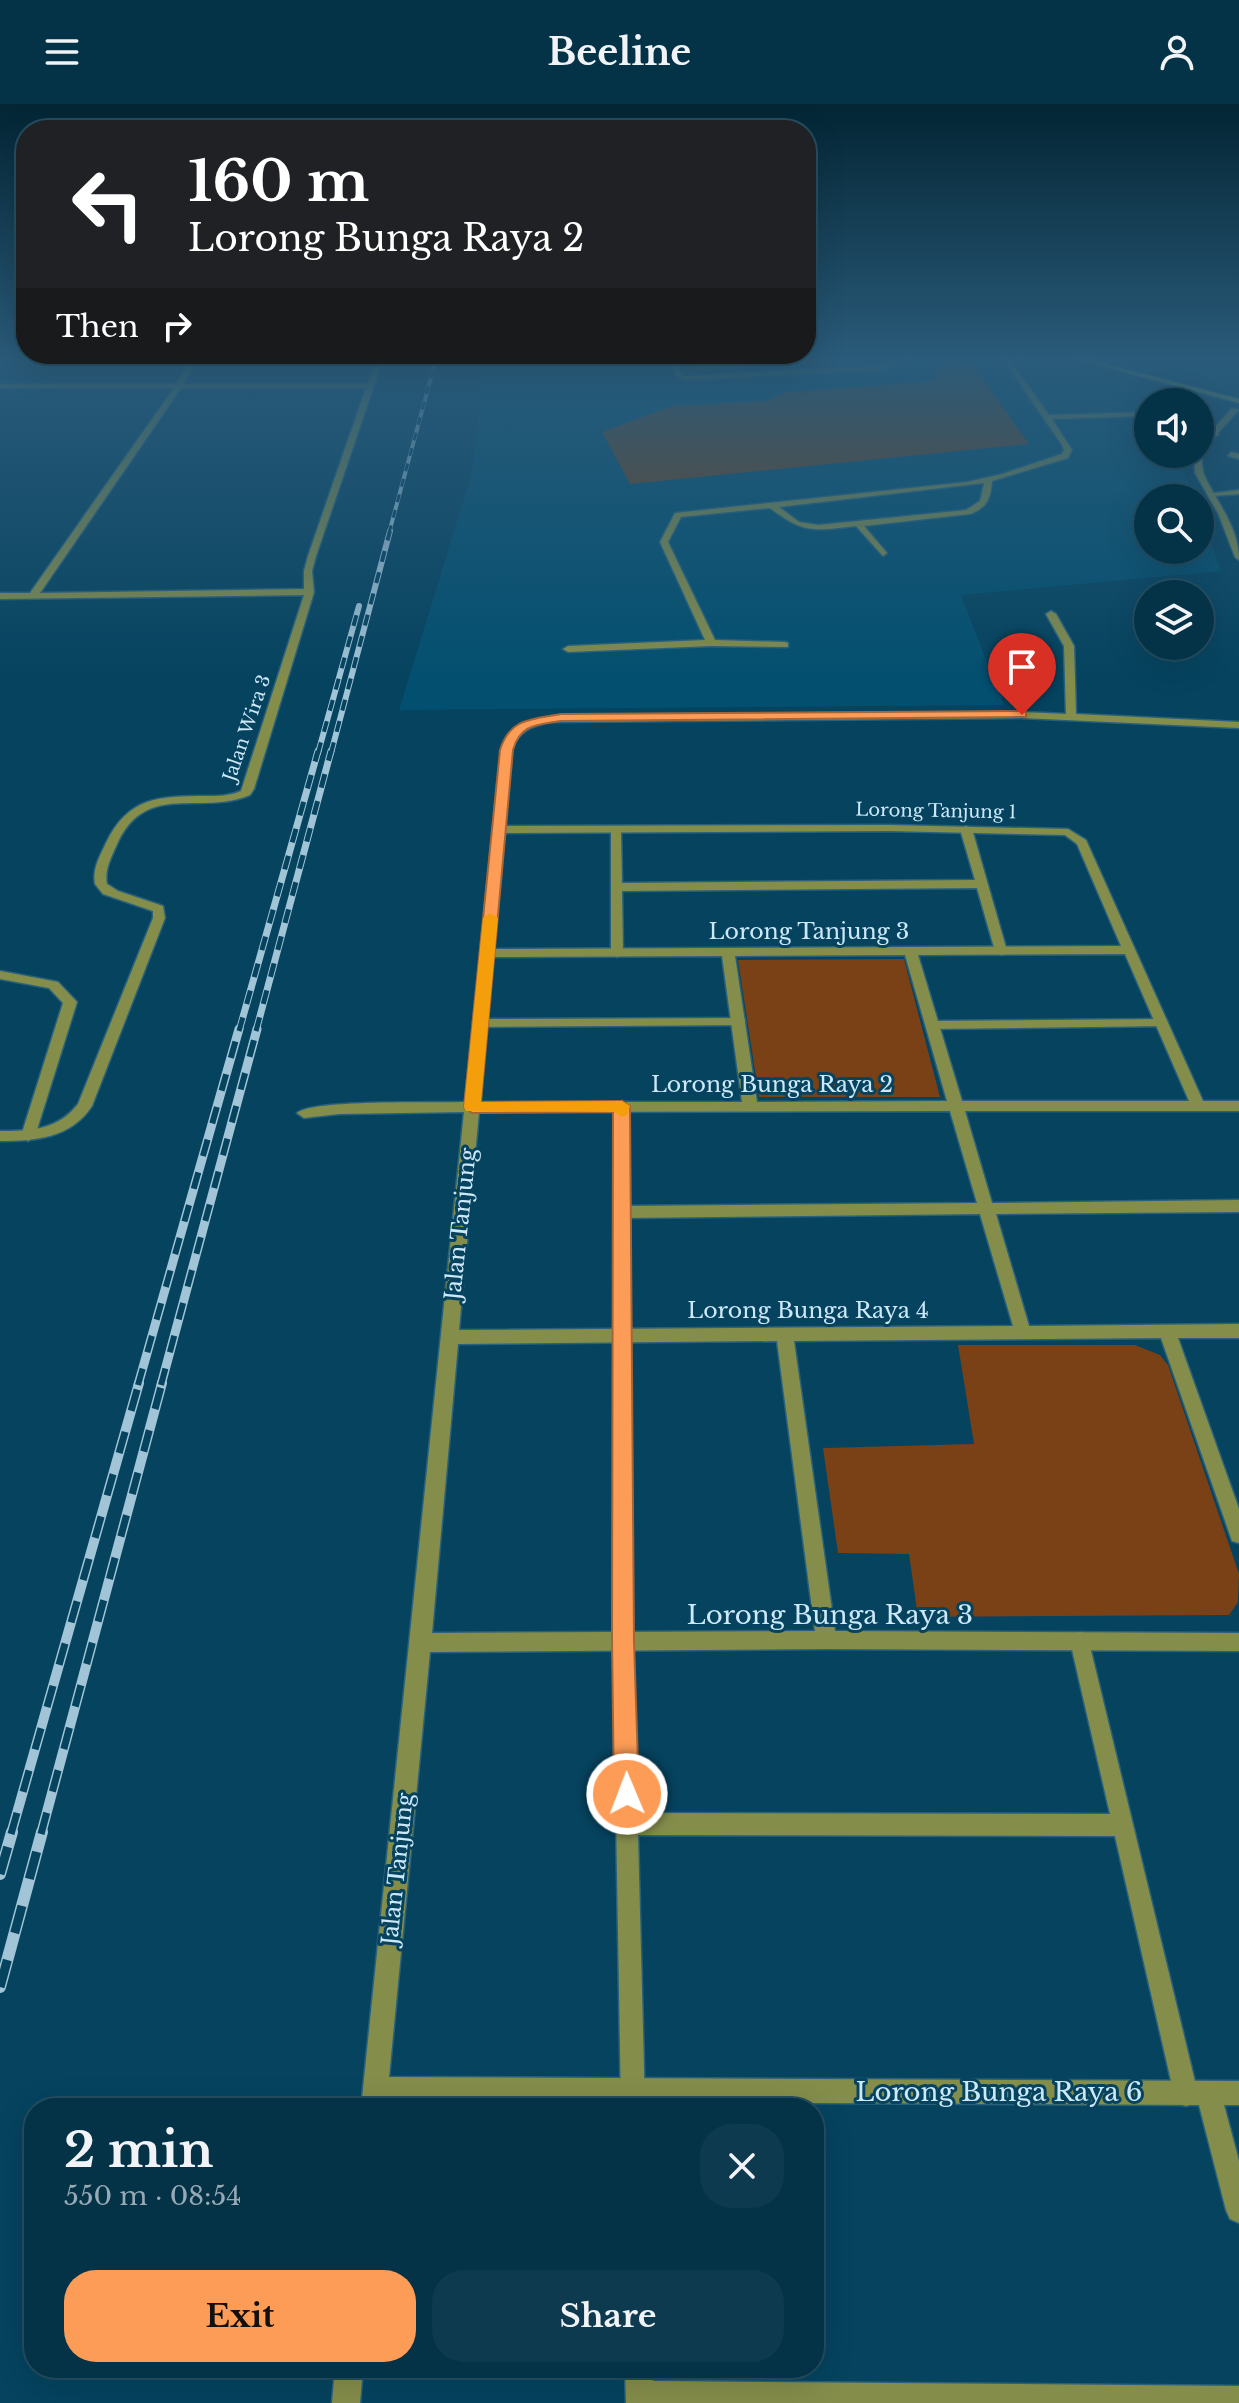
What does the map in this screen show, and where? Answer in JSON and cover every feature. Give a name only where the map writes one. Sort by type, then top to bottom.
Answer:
[{"type":"street","points":[[33,596],[76,528],[121,466]]},
{"type":"street","name":"Jalan Wira 3","points":[[0,1136],[28,1136],[66,1128],[76,1119],[85,1106],[159,918],[159,909],[151,903],[108,892],[102,887],[100,870],[116,831],[131,813],[147,803],[232,798],[246,793],[309,592],[308,571],[312,556],[343,466]]},
{"type":"street","points":[[711,643],[664,542],[681,513],[988,480],[1032,466]]},
{"type":"street","points":[[770,504],[784,517],[807,527],[967,512],[982,508],[986,502],[988,480]]},
{"type":"street","points":[[1214,494],[1239,492]]},
{"type":"street","points":[[1214,501],[1239,557]]},
{"type":"street","points":[[858,524],[883,553]]},
{"type":"street","points":[[0,596],[309,592]]},
{"type":"street","points":[[1051,614],[1069,646],[1071,715]]},
{"type":"street","points":[[568,649],[711,643],[785,645]]},
{"type":"street","name":"Jalan Tanjung","points":[[374,2098],[506,750],[511,735],[528,723],[545,720],[1071,715],[1239,725]]},
{"type":"street","points":[[966,829],[1001,951]]},
{"type":"street","name":"Lorong Tanjung 1","points":[[499,830],[966,829],[1058,831],[1076,837],[1085,849],[1198,1106]]},
{"type":"street","points":[[615,830],[617,953]]},
{"type":"street","points":[[616,887],[981,884]]},
{"type":"street","name":"Lorong Tanjung 3","points":[[487,953],[1130,950]]},
{"type":"street","points":[[728,951],[750,1106]]},
{"type":"street","points":[[910,951],[1023,1333]]},
{"type":"street","points":[[0,975],[53,985],[70,1002],[28,1136]]},
{"type":"street","points":[[480,1023],[740,1022]]},
{"type":"street","points":[[933,1025],[1162,1023]]},
{"type":"street","points":[[622,1106],[623,1641],[633,2098]]},
{"type":"street","name":"Lorong Bunga Raya 2","points":[[304,1113],[339,1109],[472,1107],[1239,1106]]},
{"type":"street","points":[[622,1212],[1239,1206]]},
{"type":"street","name":"Lorong Bunga Raya 4","points":[[449,1337],[1239,1331]]},
{"type":"street","points":[[1167,1332],[1239,1535]]},
{"type":"street","points":[[785,1335],[826,1640]]},
{"type":"street","name":"Lorong Bunga Raya 3","points":[[421,1643],[826,1640],[1239,1642]]},
{"type":"street","points":[[1080,1641],[1123,1825],[1198,2094],[1239,2210]]},
{"type":"street","points":[[627,1824],[1123,1825]]},
{"type":"street","name":"Lorong Bunga Raya 6","points":[[746,2098],[1239,2093]]},
{"type":"street","points":[[346,2403],[348,2378]]},
{"type":"street","points":[[639,2389],[1239,2400]]},
{"type":"shaded area","points":[[472,466],[1182,468],[1189,484],[1134,484],[1134,564],[1214,564],[1214,551],[1221,571],[961,595],[1004,705],[399,710]]},
{"type":"shaded area","points":[[620,466],[807,466],[630,484]]},
{"type":"shaded area","points":[[904,959],[940,1097],[759,1097],[738,960]]},
{"type":"shaded area","points":[[958,1345],[1135,1345],[1160,1355],[1168,1365],[1239,1574],[1238,1602],[1229,1615],[918,1617],[909,1554],[838,1553],[823,1448],[974,1444]]},
{"type":"railway","points":[[389,533],[407,466]]},
{"type":"railway","points":[[331,753],[390,531]]},
{"type":"railway","points":[[318,753],[359,606]]},
{"type":"railway","points":[[239,1031],[318,751]]},
{"type":"railway","points":[[256,1031],[331,751]]},
{"type":"railway","points":[[138,1385],[239,1029]]},
{"type":"railway","points":[[161,1385],[257,1029]]},
{"type":"railway","points":[[11,1834],[139,1383]]},
{"type":"railway","points":[[41,1834],[162,1383]]},
{"type":"railway","points":[[0,1874],[12,1832]]},
{"type":"railway","points":[[0,1987],[42,1832]]},
{"type":"slow traffic","points":[[490,918],[472,1107],[622,1106],[622,1111]]},
{"type":"route","points":[[627,1794],[623,1641],[622,1106],[472,1107],[506,750],[511,735],[528,723],[561,718],[1022,715]]}]
